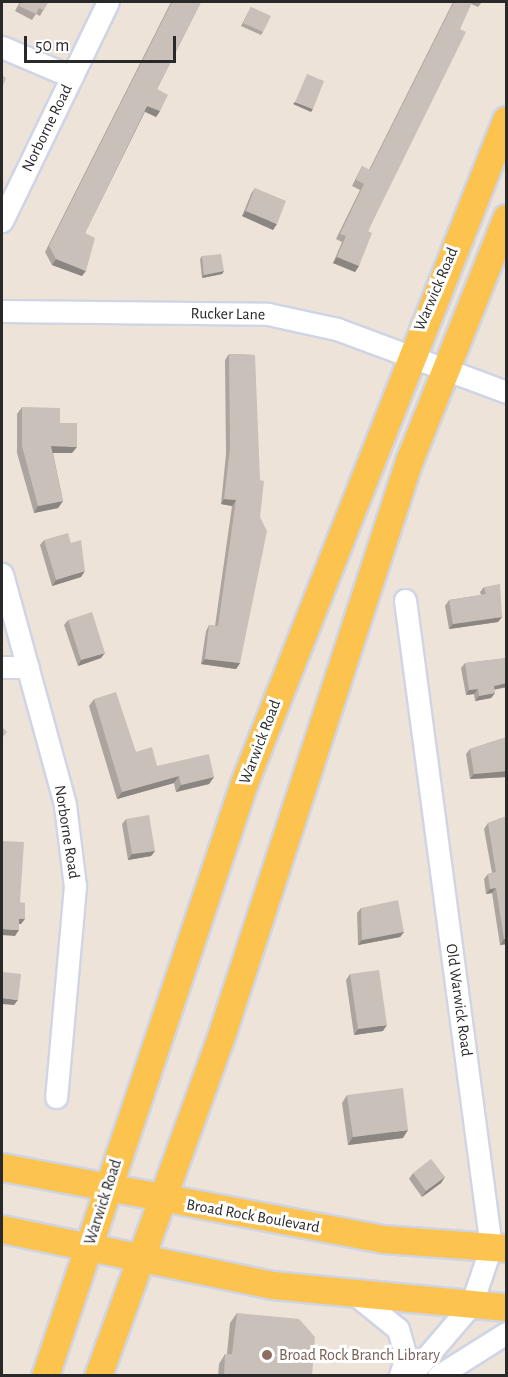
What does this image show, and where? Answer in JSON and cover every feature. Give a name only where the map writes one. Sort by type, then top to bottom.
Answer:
[{"type":"main road","name":"Warwick Road","points":[[45,1376],[106,1188],[244,783],[409,355],[507,120]]},
{"type":"main road","points":[[98,1376],[163,1200],[409,461],[507,218]]},
{"type":"main road","name":"Broad Rock Boulevard","points":[[2,1167],[163,1200],[383,1239],[499,1247]]},
{"type":"main road","points":[[2,1229],[272,1284],[356,1295],[507,1307]]},
{"type":"street","name":"Norborne Road","points":[[2,221],[108,2]]},
{"type":"street","points":[[2,47],[72,77]]},
{"type":"street","name":"Rucker Lane","points":[[2,310],[268,314],[337,329],[446,367],[507,392]]},
{"type":"street","name":"Norborne Road","points":[[2,574],[65,805],[75,886],[56,1097]]},
{"type":"street","name":"Old Warwick Road","points":[[405,600],[499,1247],[471,1305],[410,1376]]},
{"type":"street","points":[[2,667],[28,667]]},
{"type":"street","points":[[356,1295],[398,1329],[406,1357],[400,1376]]},
{"type":"street","points":[[438,1376],[507,1333]]},
{"type":"building","points":[[21,2],[48,2],[44,10],[39,8],[36,14],[19,6]]},
{"type":"building","points":[[172,2],[201,2],[157,89],[168,95],[160,111],[147,106],[85,233],[95,238],[86,271],[56,259],[49,246]]},
{"type":"building","points":[[454,2],[472,2],[460,29],[466,32],[368,231],[372,233],[359,266],[337,257],[346,236],[340,234],[364,184],[356,180],[362,166],[370,170]]},
{"type":"building","points":[[251,7],[271,16],[263,32],[243,23]]},
{"type":"building","points":[[307,74],[324,81],[313,109],[295,102]]},
{"type":"building","points":[[2,75],[6,78],[2,88]]},
{"type":"building","points":[[255,188],[286,201],[277,224],[246,211]]},
{"type":"building","points":[[221,254],[224,271],[204,275],[202,256]]},
{"type":"building","points":[[229,354],[255,355],[260,480],[264,481],[260,517],[267,531],[240,663],[205,659],[209,625],[218,626],[236,500],[224,499],[230,448]]},
{"type":"building","points":[[22,407],[60,408],[60,423],[77,423],[77,447],[51,446],[63,501],[38,506],[22,446]]},
{"type":"building","points":[[68,533],[71,543],[81,540],[85,571],[56,580],[44,540]]},
{"type":"building","points":[[500,584],[502,617],[453,624],[449,600],[486,594],[484,587]]},
{"type":"building","points":[[92,612],[105,653],[81,660],[68,620]]},
{"type":"building","points":[[507,658],[507,683],[494,686],[495,693],[479,696],[478,689],[469,690],[465,663]]},
{"type":"building","points":[[116,692],[136,752],[152,747],[157,766],[209,754],[214,777],[181,785],[179,776],[122,792],[94,699]]},
{"type":"building","points":[[2,727],[7,732],[2,738]]},
{"type":"building","points":[[507,737],[507,771],[474,774],[470,749]]},
{"type":"building","points":[[149,815],[155,851],[132,854],[126,819]]},
{"type":"building","points":[[507,816],[507,939],[504,939],[496,888],[490,889],[488,874],[496,872],[488,823]]},
{"type":"building","points":[[2,841],[24,842],[20,902],[25,903],[25,919],[19,919],[19,930],[2,929]]},
{"type":"building","points":[[398,900],[404,932],[362,940],[361,908]]},
{"type":"building","points":[[379,970],[387,1025],[358,1029],[350,974]]},
{"type":"building","points":[[2,972],[21,974],[18,1000],[2,998]]},
{"type":"building","points":[[403,1088],[408,1130],[353,1137],[347,1095]]},
{"type":"building","points":[[431,1159],[445,1177],[426,1191],[413,1173]]},
{"type":"building","name":"Broad Rock Branch Library","points":[[237,1313],[299,1319],[315,1337],[312,1376],[224,1376],[225,1354],[232,1354]]},
{"type":"place","name":"Broad Rock Branch Library","points":[[267,1355]]}]
